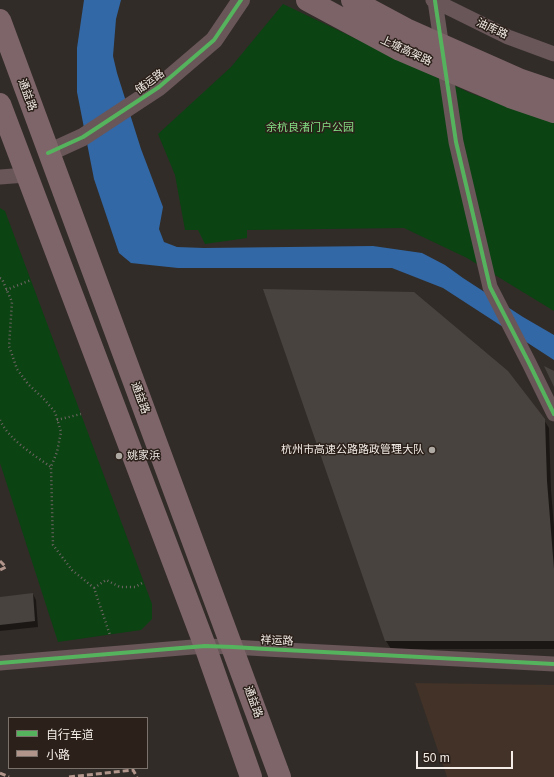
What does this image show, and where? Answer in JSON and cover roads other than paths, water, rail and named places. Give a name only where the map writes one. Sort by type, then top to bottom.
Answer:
[{"type":"highway","name":"上塘高架路","points":[[307,0],[400,50],[510,97],[554,112]]},
{"type":"highway","name":"上塘高架路","points":[[352,0],[406,29],[521,80],[554,91]]},
{"type":"main road","name":"通益路","points":[[0,20],[280,777]]},
{"type":"main road","points":[[0,104],[204,646],[251,777]]},
{"type":"street","name":"储运路","points":[[48,153],[83,137],[159,88],[214,40],[241,0]]},
{"type":"street","name":"油库路","points":[[434,1],[508,37],[554,54]]},
{"type":"street","points":[[434,1],[456,142],[490,287],[554,414]]},
{"type":"street","points":[[0,177],[26,175]]},
{"type":"street","name":"祥运路","points":[[0,663],[204,646],[554,664]]},
{"type":"water","points":[[84,0],[121,0],[116,19],[113,56],[141,149],[163,207],[159,229],[164,242],[177,247],[204,248],[373,246],[422,253],[445,265],[523,317],[554,335],[554,360],[443,288],[392,268],[178,268],[131,263],[119,253],[94,179],[77,92],[77,48]]},
{"type":"place","name":"杭州市高速公路路政管理大队","points":[[432,450]]},
{"type":"place","name":"姚家浜","points":[[119,456]]},
{"type":"park label","name":"余杭良渚门户公园","points":[[310,128]]}]
